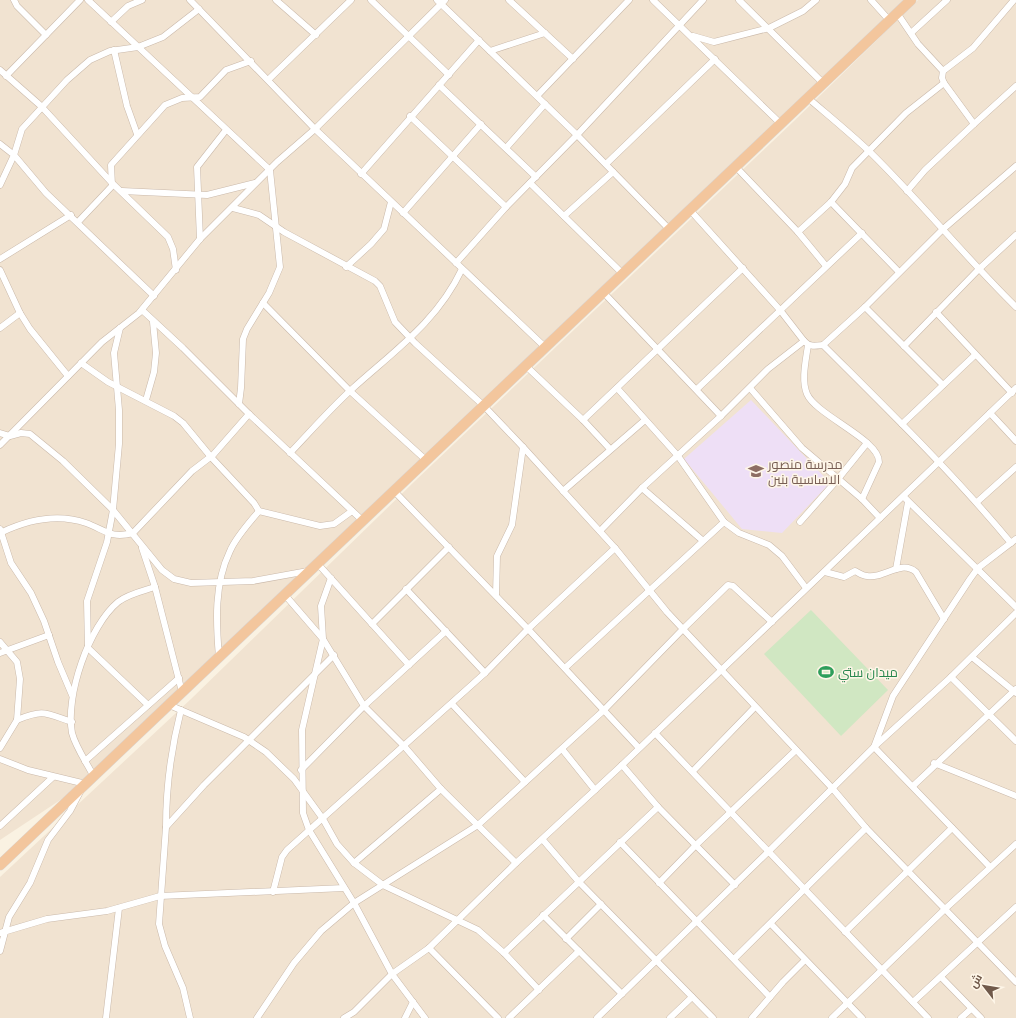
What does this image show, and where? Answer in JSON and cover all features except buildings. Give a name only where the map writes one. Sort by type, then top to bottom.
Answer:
[{"type":"highway","points":[[0,865],[395,492],[603,292],[911,0]]},
{"type":"street","points":[[14,0],[17,6],[46,35]]},
{"type":"street","points":[[6,76],[80,0]]},
{"type":"street","points":[[88,0],[191,98],[270,170],[274,226],[280,267],[263,303],[243,339],[242,388],[239,404]]},
{"type":"street","points":[[111,22],[128,6],[142,0]]},
{"type":"street","points":[[190,0],[269,79],[315,129],[361,174],[546,348]]},
{"type":"street","points":[[276,0],[316,35]]},
{"type":"street","points":[[269,79],[351,0]]},
{"type":"street","points":[[371,0],[449,75]]},
{"type":"street","points":[[509,0],[573,59]]},
{"type":"street","points":[[537,96],[629,0]]},
{"type":"street","points":[[653,0],[781,124]]},
{"type":"street","points":[[456,263],[506,207],[577,135],[703,0]]},
{"type":"street","points":[[739,0],[824,83]]},
{"type":"street","points":[[690,35],[714,42],[769,28],[803,11],[816,0]]},
{"type":"street","points":[[871,0],[889,20]]},
{"type":"street","points":[[911,33],[947,0]]},
{"type":"street","points":[[974,124],[944,83],[942,78],[943,71],[972,48],[1014,0]]},
{"type":"street","points":[[0,445],[102,342],[142,310],[200,239],[270,170],[315,129],[441,1],[606,164],[669,230]]},
{"type":"street","points":[[0,185],[14,155],[22,129],[41,106],[90,60],[100,54],[138,46],[163,36],[199,9]]},
{"type":"street","points":[[897,13],[918,44],[943,71]]},
{"type":"street","points":[[490,51],[545,33]]},
{"type":"street","points":[[361,174],[410,116],[449,75],[479,40]]},
{"type":"street","points":[[114,50],[126,106],[137,134]]},
{"type":"street","points":[[606,164],[715,59]]},
{"type":"street","points":[[78,222],[109,190],[112,183],[111,165],[137,134],[165,105],[182,98],[191,98],[203,95],[226,70],[251,61]]},
{"type":"street","points":[[0,70],[41,106],[112,183],[168,237],[173,249],[176,270]]},
{"type":"street","points":[[798,232],[831,202],[845,184],[851,170],[906,113],[944,83]]},
{"type":"street","points":[[439,85],[536,177]]},
{"type":"street","points":[[907,191],[925,170],[1016,86]]},
{"type":"street","points":[[808,98],[869,152],[907,191],[978,270],[1016,307]]},
{"type":"street","points":[[506,148],[545,104]]},
{"type":"street","points":[[410,116],[506,207]]},
{"type":"street","points":[[403,213],[481,124]]},
{"type":"street","points":[[200,239],[200,195],[197,167],[226,130]]},
{"type":"street","points":[[0,144],[14,155],[38,184],[72,215],[154,296]]},
{"type":"street","points":[[823,345],[865,307],[942,230],[1016,166]]},
{"type":"street","points":[[736,167],[798,232],[826,266]]},
{"type":"street","points":[[564,216],[613,172]]},
{"type":"street","points":[[122,191],[214,195],[257,183]]},
{"type":"street","points":[[530,183],[623,274]]},
{"type":"street","points":[[346,267],[367,248],[384,229],[391,202]]},
{"type":"street","points":[[831,202],[899,272]]},
{"type":"street","points":[[233,208],[259,215],[274,226],[346,267],[366,275],[380,286],[395,322],[410,338],[484,406],[523,447],[615,548],[683,629],[833,789],[866,828],[1016,982]]},
{"type":"street","points":[[690,210],[780,310],[806,343],[805,388],[808,395],[828,414],[866,443],[878,456],[879,460],[862,499]]},
{"type":"street","points":[[0,259],[72,215]]},
{"type":"street","points":[[697,389],[862,233]]},
{"type":"street","points":[[904,346],[978,270],[1016,234]]},
{"type":"street","points":[[583,420],[743,268]]},
{"type":"street","points":[[290,453],[350,391],[410,338],[440,307],[462,269]]},
{"type":"street","points":[[0,270],[20,313],[30,329],[68,376]]},
{"type":"street","points":[[603,292],[659,349],[721,416]]},
{"type":"street","points":[[263,303],[350,391],[427,461]]},
{"type":"street","points":[[865,307],[943,385]]},
{"type":"street","points":[[142,310],[153,322],[187,351],[249,414],[363,521]]},
{"type":"street","points":[[344,1018],[354,1012],[392,974],[429,948],[516,863],[543,840],[880,518],[906,499],[937,462],[1014,390],[975,355],[936,312]]},
{"type":"street","points":[[0,328],[20,313]]},
{"type":"street","points":[[146,400],[154,372],[156,353],[153,322]]},
{"type":"street","points":[[120,328],[114,351],[119,444],[113,510],[108,534],[87,601],[88,648],[148,705]]},
{"type":"street","points":[[600,531],[642,488],[721,416],[772,365],[806,343],[823,345],[902,424],[1013,541],[978,568],[893,696],[874,747]]},
{"type":"street","points":[[902,424],[975,355]]},
{"type":"street","points":[[81,363],[116,387],[146,400],[178,419],[254,503],[259,511],[320,526],[334,524],[352,510]]},
{"type":"street","points":[[526,366],[583,420],[610,449]]},
{"type":"street","points":[[617,388],[678,456],[724,522],[739,533],[769,545],[782,556],[806,588]]},
{"type":"street","points":[[750,388],[802,448],[862,499],[880,518]]},
{"type":"street","points":[[990,413],[1016,441]]},
{"type":"street","points":[[72,695],[31,593],[11,563],[0,532],[34,520],[59,518],[87,523],[108,534],[122,536],[133,533],[192,471],[211,457],[249,414]]},
{"type":"street","points":[[563,491],[645,420]]},
{"type":"street","points":[[0,434],[10,436],[26,433],[34,437],[63,461],[113,510],[162,570],[169,576],[190,583],[220,582],[268,579],[315,567],[331,578],[409,665]]},
{"type":"street","points":[[800,522],[838,479],[866,443]]},
{"type":"street","points":[[496,595],[497,556],[512,525],[523,447]]},
{"type":"street","points":[[977,502],[1016,467]]},
{"type":"street","points":[[642,488],[702,540]]},
{"type":"street","points":[[395,492],[496,595],[639,748]]},
{"type":"street","points":[[906,499],[978,568],[1016,607]]},
{"type":"street","points":[[896,569],[906,499]]},
{"type":"street","points":[[219,657],[216,616],[220,582],[230,551],[259,511]]},
{"type":"street","points":[[565,668],[702,540],[724,522]]},
{"type":"street","points":[[140,542],[154,587],[182,692]]},
{"type":"street","points":[[372,624],[449,547]]},
{"type":"street","points":[[273,892],[282,857],[287,850],[452,704],[528,629],[615,548]]},
{"type":"street","points":[[825,572],[844,577],[855,572],[870,576],[907,567],[916,572],[944,619]]},
{"type":"street","points":[[331,578],[321,606],[323,639],[302,730],[303,813],[309,830],[354,903],[392,974],[425,1018]]},
{"type":"street","points":[[257,1018],[308,945],[354,903],[478,825],[603,711],[683,629],[730,585],[772,622]]},
{"type":"street","points":[[0,952],[3,932],[9,916],[30,883],[48,840],[70,811],[88,783],[85,761],[75,742],[72,722],[72,695],[88,648],[105,617],[118,602],[126,597],[154,587]]},
{"type":"street","points":[[406,589],[485,673]]},
{"type":"street","points":[[285,595],[323,639],[364,706],[404,746],[441,789],[516,863]]},
{"type":"street","points":[[596,1018],[735,885],[874,747],[951,677],[1016,613]]},
{"type":"street","points":[[302,770],[364,706],[446,631]]},
{"type":"street","points":[[0,653],[49,635]]},
{"type":"street","points":[[0,642],[17,662],[19,671],[17,720],[0,748]]},
{"type":"street","points":[[166,827],[204,785],[251,740],[334,655]]},
{"type":"street","points":[[912,786],[934,763],[1015,691],[972,657]]},
{"type":"street","points":[[951,677],[1016,741]]},
{"type":"street","points":[[85,761],[179,678]]},
{"type":"street","points":[[452,704],[524,782]]},
{"type":"street","points":[[169,705],[251,740],[275,759],[302,791],[323,819],[337,844],[354,863],[383,886],[478,930],[504,953],[539,990]]},
{"type":"street","points":[[693,771],[755,707]]},
{"type":"street","points":[[181,710],[173,741],[166,797],[166,827],[160,896],[161,934],[183,988],[190,1018]]},
{"type":"street","points":[[17,720],[38,712],[72,722]]},
{"type":"street","points":[[655,733],[928,1018]]},
{"type":"street","points":[[874,747],[990,867]]},
{"type":"street","points":[[562,749],[595,790]]},
{"type":"street","points":[[659,883],[696,845],[796,750]]},
{"type":"street","points":[[0,759],[28,770],[53,777],[88,783]]},
{"type":"street","points":[[934,763],[1016,796]]},
{"type":"street","points":[[622,765],[658,807],[735,885]]},
{"type":"street","points":[[0,826],[53,777]]},
{"type":"street","points":[[354,863],[389,835],[441,789]]},
{"type":"street","points":[[504,953],[658,807]]},
{"type":"street","points":[[734,959],[771,924],[866,828]]},
{"type":"street","points":[[845,932],[952,828]]},
{"type":"street","points":[[543,840],[579,882],[713,1018]]},
{"type":"street","points":[[620,842],[770,997]]},
{"type":"street","points":[[832,1018],[945,909],[1016,844]]},
{"type":"street","points":[[3,932],[47,919],[106,911],[160,896],[344,888]]},
{"type":"street","points":[[566,939],[601,904]]},
{"type":"street","points":[[913,1002],[979,943],[1016,907]]},
{"type":"street","points":[[106,1018],[119,908]]},
{"type":"street","points":[[543,915],[622,994]]},
{"type":"street","points":[[771,924],[862,1018]]},
{"type":"street","points":[[429,948],[498,1018]]},
{"type":"street","points":[[509,1018],[579,951]]},
{"type":"street","points":[[752,1018],[805,960]]},
{"type":"street","points":[[941,977],[981,1018]]},
{"type":"street","points":[[670,1018],[692,997]]},
{"type":"street","points":[[405,1018],[413,1002]]},
{"type":"street","points":[[961,1018],[972,1008]]},
{"type":"shaded area","points":[[0,0],[909,0],[86,783],[0,840]]},
{"type":"shaded area","points":[[918,0],[1016,0],[1016,1018],[0,1018],[0,877],[191,699],[416,480],[794,121]]},
{"type":"shaded area","name":"مدرسة منصور الاساسية بنين","points":[[751,400],[830,483],[782,533],[742,529],[684,459]]},
{"type":"green space","name":"ميدان ستي","points":[[811,610],[888,690],[841,736],[764,654]]},
{"type":"place","name":"مدرسة منصور الاساسية بنين","points":[[756,471]]},
{"type":"place","name":"ميدان ستي","points":[[826,672]]}]
